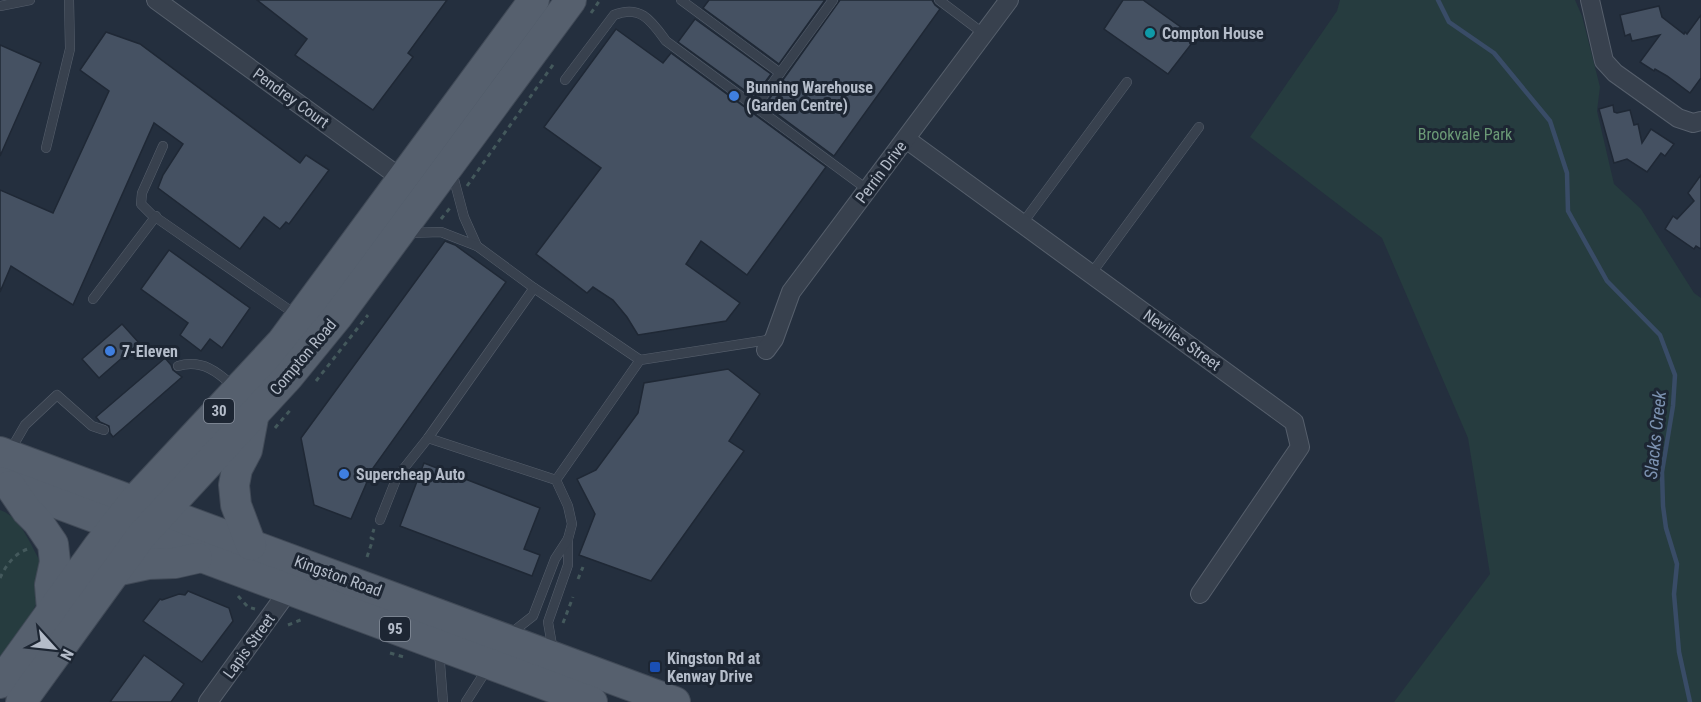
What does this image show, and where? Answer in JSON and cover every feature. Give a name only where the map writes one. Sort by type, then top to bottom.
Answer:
[{"type":"main road","name":"Compton Road","points":[[0,683],[52,609],[128,530],[162,513],[246,403],[301,317],[534,0]]},
{"type":"main road","name":"Compton Road","points":[[21,702],[115,571],[128,530],[134,501],[246,403],[310,351],[400,233],[440,201],[579,9]]},
{"type":"main road","points":[[246,403],[246,450],[237,470],[234,485],[236,506],[251,544]]},
{"type":"main road","points":[[5,469],[27,511],[38,522],[53,544],[55,562],[50,585],[52,609]]},
{"type":"main road","name":"Kingston Road","points":[[5,469],[134,501],[675,702]]},
{"type":"main road","name":"Kingston Road","points":[[5,469],[128,530],[592,702]]},
{"type":"main road","points":[[115,571],[148,564],[175,563],[200,557]]},
{"type":"street","name":"Pendrey Court","points":[[156,0],[403,179],[440,201]]},
{"type":"street","name":"Perrin Drive","points":[[770,345],[791,292],[1010,0]]},
{"type":"street","points":[[1590,0],[1604,62],[1615,73],[1678,118],[1693,123],[1701,122]]},
{"type":"street","name":"Nevilles Street","points":[[906,139],[1294,422],[1300,447],[1200,594]]},
{"type":"street","name":"Lapis Street","points":[[208,702],[289,590]]},
{"type":"lane","points":[[0,6],[30,0]]},
{"type":"lane","points":[[46,148],[70,50],[69,0]]},
{"type":"lane","points":[[681,0],[780,73]]},
{"type":"lane","points":[[756,106],[834,0]]},
{"type":"lane","points":[[939,0],[984,34]]},
{"type":"lane","points":[[565,80],[614,15],[622,12],[642,15],[651,21],[666,41],[868,190]]},
{"type":"lane","points":[[1022,224],[1127,82]]},
{"type":"lane","points":[[1091,274],[1199,127]]},
{"type":"lane","points":[[163,146],[142,193],[141,204],[301,317]]},
{"type":"lane","points":[[458,177],[464,217],[477,246]]},
{"type":"lane","points":[[93,299],[156,216]]},
{"type":"lane","points":[[400,233],[441,232],[477,246],[640,360],[770,345]]},
{"type":"lane","points":[[380,520],[397,477],[428,438],[534,288]]},
{"type":"lane","points":[[556,480],[640,360]]},
{"type":"lane","points":[[178,366],[189,364],[207,366],[219,374],[246,403]]},
{"type":"lane","points":[[5,469],[22,430],[57,395],[92,426],[104,429]]},
{"type":"lane","points":[[428,438],[556,480],[572,524],[568,539],[568,565],[548,622],[554,656]]},
{"type":"lane","points":[[505,638],[533,616],[555,559],[568,539]]},
{"type":"lane","points":[[438,645],[443,702]]},
{"type":"lane","points":[[466,702],[490,664]]},
{"type":"path","points":[[579,9],[600,0]]},
{"type":"path","points":[[458,177],[560,56]]},
{"type":"path","points":[[436,226],[440,201]]},
{"type":"path","points":[[367,557],[373,539],[370,538],[380,520]]},
{"type":"path","points":[[0,578],[8,563],[16,555],[31,548]]},
{"type":"path","points":[[578,579],[583,567]]},
{"type":"path","points":[[237,595],[248,607],[255,609]]},
{"type":"path","points":[[562,623],[573,597]]},
{"type":"green space","name":"Brookvale Park","points":[[1340,0],[1575,0],[1582,16],[1600,87],[1597,111],[1614,184],[1641,209],[1694,293],[1701,298],[1701,702],[1394,702],[1490,574],[1468,438],[1382,238],[1250,137],[1337,11]]},
{"type":"green space","points":[[0,510],[15,520],[25,534],[41,565],[44,579],[33,611],[0,661]]},
{"type":"building","points":[[257,0],[447,0],[408,53],[413,57],[373,110],[295,55],[307,39]]},
{"type":"building","points":[[709,0],[825,0],[779,64],[703,8]]},
{"type":"building","points":[[840,0],[932,0],[940,9],[834,156],[765,105]]},
{"type":"building","name":"Compton House","points":[[1123,0],[1143,0],[1196,38],[1168,74],[1104,29]]},
{"type":"building","points":[[1659,6],[1662,17],[1684,34],[1685,32],[1687,34],[1701,15],[1701,78],[1690,93],[1667,76],[1640,62],[1660,35],[1632,41],[1630,34],[1625,36],[1620,15]]},
{"type":"building","points":[[695,19],[771,74],[754,97],[678,42]]},
{"type":"building","points":[[616,29],[663,63],[671,53],[826,167],[747,275],[701,241],[686,264],[740,303],[726,321],[638,335],[613,300],[593,287],[587,293],[536,254],[601,168],[544,127]]},
{"type":"building","points":[[106,32],[140,44],[300,163],[306,155],[329,170],[289,224],[286,222],[280,229],[264,217],[240,249],[158,188],[163,175],[183,144],[154,123],[73,305],[11,266],[0,292],[0,190],[53,213],[109,91],[80,70]]},
{"type":"building","points":[[0,45],[41,63],[0,156]]},
{"type":"building","points":[[1613,105],[1614,112],[1617,113],[1630,110],[1634,125],[1638,124],[1642,143],[1651,129],[1674,144],[1665,156],[1661,153],[1647,172],[1627,159],[1614,163],[1599,109]]},
{"type":"building","points":[[1701,175],[1701,249],[1696,246],[1694,249],[1665,229],[1673,216],[1677,219],[1694,201],[1688,193]]},
{"type":"building","points":[[445,241],[455,245],[506,282],[373,468],[351,519],[314,505],[301,438]]},
{"type":"building","points":[[169,250],[250,308],[222,348],[210,339],[201,351],[180,335],[188,323],[141,289]]},
{"type":"building","name":"7-Eleven","points":[[122,324],[139,343],[99,378],[82,359]]},
{"type":"building","points":[[165,358],[173,370],[182,377],[113,437],[109,426],[100,422],[96,417]]},
{"type":"building","points":[[728,369],[760,394],[729,441],[744,451],[651,581],[579,555],[595,514],[577,479],[596,470],[638,413],[644,383]]},
{"type":"building","points":[[424,463],[540,508],[524,549],[540,555],[532,576],[400,526]]},
{"type":"building","points":[[188,591],[229,608],[233,621],[202,662],[143,621],[160,599],[179,594],[185,595]]},
{"type":"building","points":[[144,655],[184,684],[171,702],[110,702]]},
{"type":"waterway","name":"Slacks Creek","points":[[1438,0],[1449,22],[1494,53],[1550,121],[1567,173],[1568,211],[1607,281],[1660,335],[1675,375],[1673,406],[1662,472],[1663,506],[1666,528],[1677,564],[1674,594],[1679,652],[1690,702]]},
{"type":"place","name":"Compton House","points":[[1150,33]]},
{"type":"place","name":"Bunning Warehouse (Garden Centre)","points":[[734,96]]},
{"type":"place","name":"7-Eleven","points":[[110,351]]},
{"type":"place","name":"Supercheap Auto","points":[[344,474]]},
{"type":"place","name":"Kingston Rd at Kenway Drive","points":[[655,667]]}]
